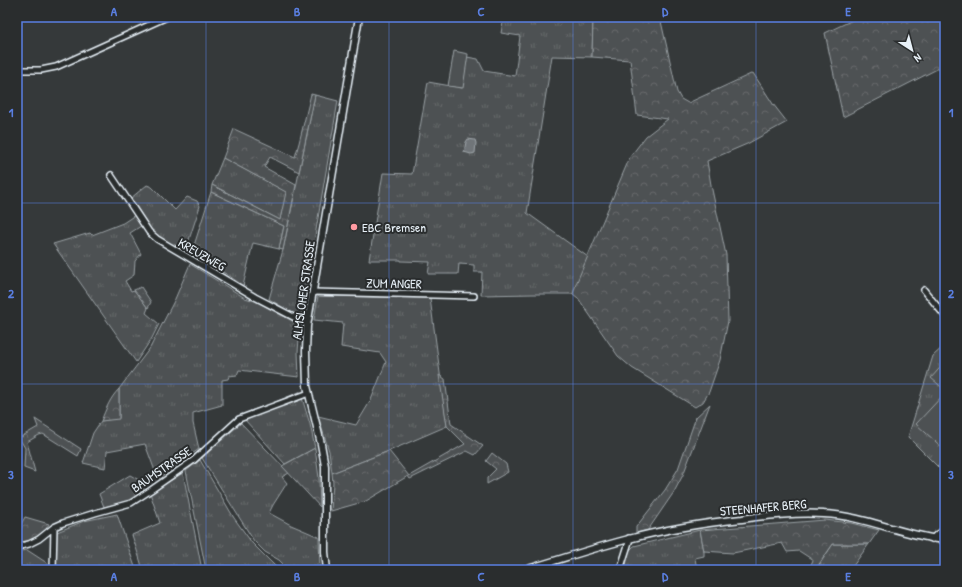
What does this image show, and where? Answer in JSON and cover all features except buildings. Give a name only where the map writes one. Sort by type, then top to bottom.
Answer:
[{"type":"street","points":[[17,69],[41,70],[56,67],[168,17]]},
{"type":"street","name":"ALMSLOHER STRASSE","points":[[327,569],[325,552],[325,466],[306,376],[307,324],[359,17]]},
{"type":"street","name":"KREUZWEG","points":[[111,175],[149,232],[157,239],[255,297],[307,324]]},
{"type":"street","points":[[924,290],[945,316]]},
{"type":"street","name":"ZUM ANGER","points":[[313,292],[474,296]]},
{"type":"street","name":"BAUMSTRASSE","points":[[17,547],[30,544],[54,527],[95,512],[131,503],[194,460],[239,419],[309,393]]},
{"type":"street","name":"STEENHAFER BERG","points":[[524,570],[629,538],[714,522],[786,514],[807,513],[849,517],[932,539],[945,540]]},
{"type":"street","points":[[53,570],[54,527]]},
{"type":"street","points":[[932,539],[937,534],[945,530]]},
{"type":"street","points":[[620,570],[628,546],[629,538]]},
{"type":"green space","points":[[504,17],[660,17],[593,19],[592,57],[552,56],[527,213],[588,257],[573,294],[481,295],[482,272],[474,272],[474,265],[459,264],[458,274],[428,274],[430,262],[369,260],[383,173],[412,174],[428,82],[462,88],[467,57],[478,59],[484,71],[515,76],[520,36],[501,33]]},
{"type":"green space","points":[[660,17],[677,92],[681,99],[688,103],[753,73],[773,104],[787,122],[747,144],[707,161],[726,255],[728,321],[720,360],[709,392],[703,402],[695,407],[632,368],[618,356],[578,298],[573,294],[630,157],[646,136],[668,119],[637,115],[630,60],[592,57],[593,19]]},
{"type":"green space","points":[[859,17],[945,17],[945,65],[843,117],[825,33]]},
{"type":"green space","points":[[454,51],[468,54],[463,88],[448,86]]},
{"type":"green space","points":[[311,94],[315,95],[299,172],[270,157],[264,167],[296,185],[283,250],[279,249],[284,226],[211,192],[212,185],[280,220],[286,192],[223,158],[234,129],[295,157]]},
{"type":"green space","points":[[315,95],[338,101],[301,318],[269,299],[283,250]]},
{"type":"green space","points":[[223,158],[287,192],[280,220],[212,185]]},
{"type":"green space","points":[[147,185],[152,187],[175,210],[187,197],[197,201],[200,206],[185,252],[154,234],[131,198]]},
{"type":"green space","points":[[211,192],[284,226],[279,249],[253,243],[243,286],[228,275],[191,255]]},
{"type":"green space","points":[[135,215],[141,226],[130,233],[141,254],[135,261],[134,275],[125,281],[131,291],[134,290],[148,308],[146,313],[159,324],[152,338],[136,362],[53,244],[90,233],[92,235],[123,223]]},
{"type":"green space","points":[[190,264],[245,298],[255,301],[300,325],[298,352],[299,377],[239,370],[237,375],[229,376],[228,379],[222,380],[222,405],[193,413],[193,423],[199,449],[158,479],[145,444],[107,451],[105,468],[83,463],[93,433],[101,421],[119,418],[119,389],[150,348],[175,299]]},
{"type":"green space","points":[[141,287],[151,302],[148,308],[134,290]]},
{"type":"green space","points":[[318,296],[430,298],[447,426],[332,473],[329,451],[318,416],[356,425],[371,400],[386,362],[380,353],[341,347],[343,323],[314,320]]},
{"type":"green space","points":[[945,345],[945,474],[908,437],[933,356]]},
{"type":"green space","points":[[945,362],[945,390],[931,378]]},
{"type":"green space","points":[[439,375],[445,379],[451,424],[483,446],[475,455],[467,451],[410,479],[408,476],[366,501],[331,511],[333,483],[332,473],[389,451],[409,476],[465,444],[447,426]]},
{"type":"green space","points":[[119,389],[119,419],[101,421],[111,400]]},
{"type":"green space","points":[[945,393],[945,450],[916,424]]},
{"type":"green space","points":[[302,398],[310,424],[315,448],[285,464],[244,419]]},
{"type":"green space","points":[[710,404],[683,475],[674,492],[648,530],[636,533],[636,527],[665,490],[678,469],[696,417]]},
{"type":"green space","points":[[35,419],[81,449],[78,456],[43,434],[27,442],[35,472],[24,468],[25,448],[19,438],[38,427]]},
{"type":"green space","points":[[241,423],[289,473],[282,477],[287,483],[269,513],[291,525],[319,537],[320,570],[289,570],[279,560],[265,552],[254,541],[202,458]]},
{"type":"green space","points":[[315,448],[319,478],[320,507],[282,466]]},
{"type":"green space","points":[[492,453],[506,464],[508,472],[487,484],[487,478],[496,469],[486,461]]},
{"type":"green space","points":[[200,460],[234,518],[252,543],[279,570],[206,570],[186,471]]},
{"type":"green space","points":[[183,473],[202,570],[142,570],[132,535],[160,523],[150,493]]},
{"type":"green space","points":[[130,475],[139,480],[145,493],[132,500],[104,507],[99,494]]},
{"type":"green space","points":[[117,514],[136,570],[56,570],[57,532],[84,521]]},
{"type":"green space","points":[[25,517],[49,524],[36,539],[17,546],[17,526],[20,526]]},
{"type":"green space","points":[[825,520],[851,523],[879,530],[869,544],[833,544],[815,570],[810,567],[813,560],[799,551],[787,552],[782,543],[733,553],[704,551],[700,530]]},
{"type":"green space","points":[[700,530],[704,556],[695,558],[697,570],[625,570],[629,551],[634,546]]},
{"type":"green space","points":[[833,544],[869,544],[850,570],[826,570],[826,568],[819,565]]},
{"type":"green space","points":[[27,550],[47,563],[47,570],[17,570],[17,552]]},
{"type":"shaded area","points":[[468,139],[475,140],[475,153],[471,154],[464,152]]},
{"type":"waterway","points":[[274,403],[300,392]]},
{"type":"waterway","points":[[251,411],[265,406]]},
{"type":"place","name":"EBC Bremsen","points":[[354,227]]}]
